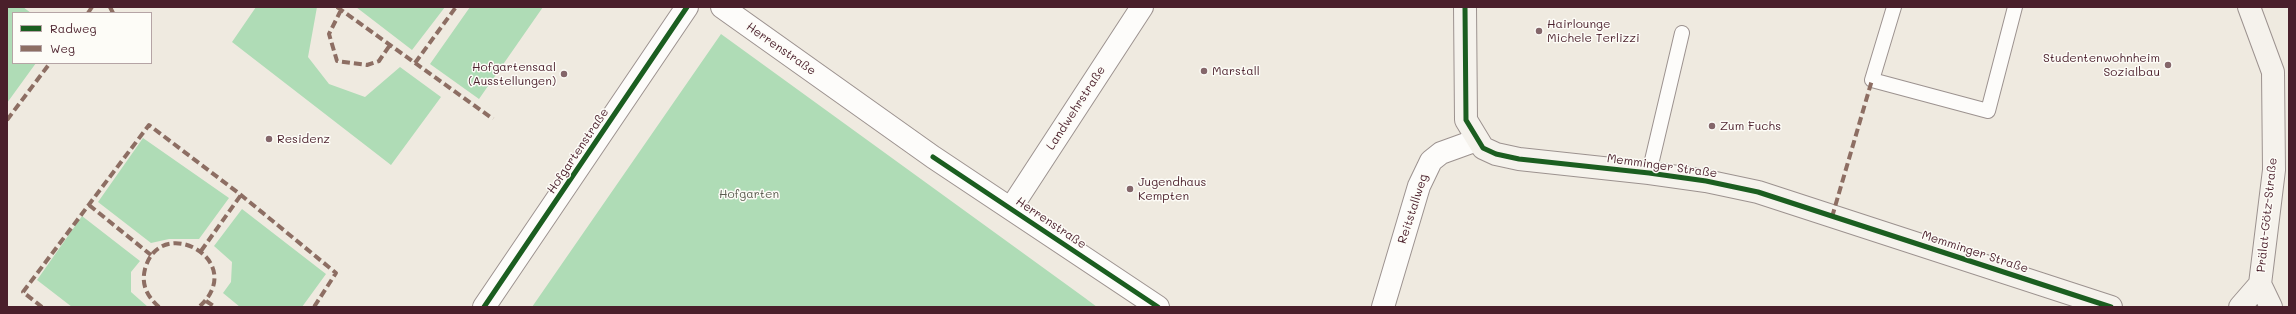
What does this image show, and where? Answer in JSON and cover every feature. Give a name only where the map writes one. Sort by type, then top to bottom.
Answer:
[{"type":"street","name":"Hofgartenstraße","points":[[484,307],[687,7]]},
{"type":"street","name":"Herrenstraße","points":[[722,7],[933,157],[1158,307]]},
{"type":"street","name":"Landwehrstraße","points":[[1011,208],[1142,7]]},
{"type":"street","name":"Memminger Straße","points":[[1466,7],[1466,120],[1483,148],[1496,154],[1519,159],[1649,173],[1706,181],[1758,192],[2111,307]]},
{"type":"street","name":"Prälat-Götz-Straße","points":[[2248,7],[2273,72],[2274,170],[2260,284],[2271,307]]},
{"type":"street","name":"Reitstallweg","points":[[1383,307],[1419,186],[1431,160],[1441,153],[1477,140]]},
{"type":"street","name":"Prälat-Götz-Straße","points":[[2240,307],[2260,284]]},
{"type":"lane","points":[[1894,7],[1872,80],[1988,111],[2015,7]]},
{"type":"lane","points":[[1649,173],[1682,33]]},
{"type":"green space","points":[[7,7],[23,7],[30,12],[12,12],[12,64],[35,64],[7,103]]},
{"type":"green space","points":[[256,7],[317,7],[308,57],[329,84],[365,97],[400,67],[441,97],[391,165],[232,42]]},
{"type":"green space","points":[[356,7],[445,7],[412,50]]},
{"type":"green space","points":[[470,7],[543,7],[479,99],[430,64]]},
{"type":"green space","name":"Hofgarten","points":[[721,34],[1085,298],[1097,307],[532,307]]},
{"type":"green space","points":[[143,138],[229,198],[199,239],[169,239],[151,243],[98,202]]},
{"type":"green space","points":[[242,209],[326,274],[302,307],[240,307],[223,293],[231,282],[232,262],[214,246]]},
{"type":"green space","points":[[82,216],[140,261],[131,272],[131,292],[148,307],[72,307],[37,280]]},
{"type":"marked path","points":[[89,12],[92,7]]},
{"type":"marked path","points":[[110,7],[112,12]]},
{"type":"marked path","points":[[337,7],[493,119]]},
{"type":"marked path","points":[[415,63],[456,7]]},
{"type":"marked path","points":[[341,10],[329,34],[337,61],[367,65],[379,61],[390,45]]},
{"type":"marked path","points":[[7,120],[49,64]]},
{"type":"marked path","points":[[1832,217],[1872,80]]},
{"type":"marked path","points":[[42,307],[23,292],[149,125],[241,195],[336,273],[314,307]]},
{"type":"marked path","points":[[201,251],[241,195]]},
{"type":"marked path","points":[[89,205],[151,255]]},
{"type":"marked path","points":[[159,307],[151,299],[146,290],[144,275],[145,269],[154,252],[167,244],[182,244],[197,249],[208,260],[214,274],[212,290],[199,307]]},
{"type":"marked path","points":[[206,301],[215,307]]},
{"type":"cycle path","points":[[484,307],[687,7]]},
{"type":"cycle path","points":[[1465,7],[1466,120],[1483,148],[1496,154],[1519,159],[1649,173],[1706,181],[1758,192],[2111,307]]},
{"type":"cycle path","points":[[933,157],[1158,307]]},
{"type":"place","name":"Hairlounge Michele Terlizzi","points":[[1539,31]]},
{"type":"place","name":"Studentenwohnheim Sozialbau","points":[[2168,65]]},
{"type":"place","name":"Marstall","points":[[1204,71]]},
{"type":"place","name":"Hofgartensaal (Ausstellungen)","points":[[564,74]]},
{"type":"place","name":"Zum Fuchs","points":[[1712,126]]},
{"type":"place","name":"Residenz","points":[[269,139]]},
{"type":"place","name":"Jugendhaus Kempten","points":[[1130,189]]}]
